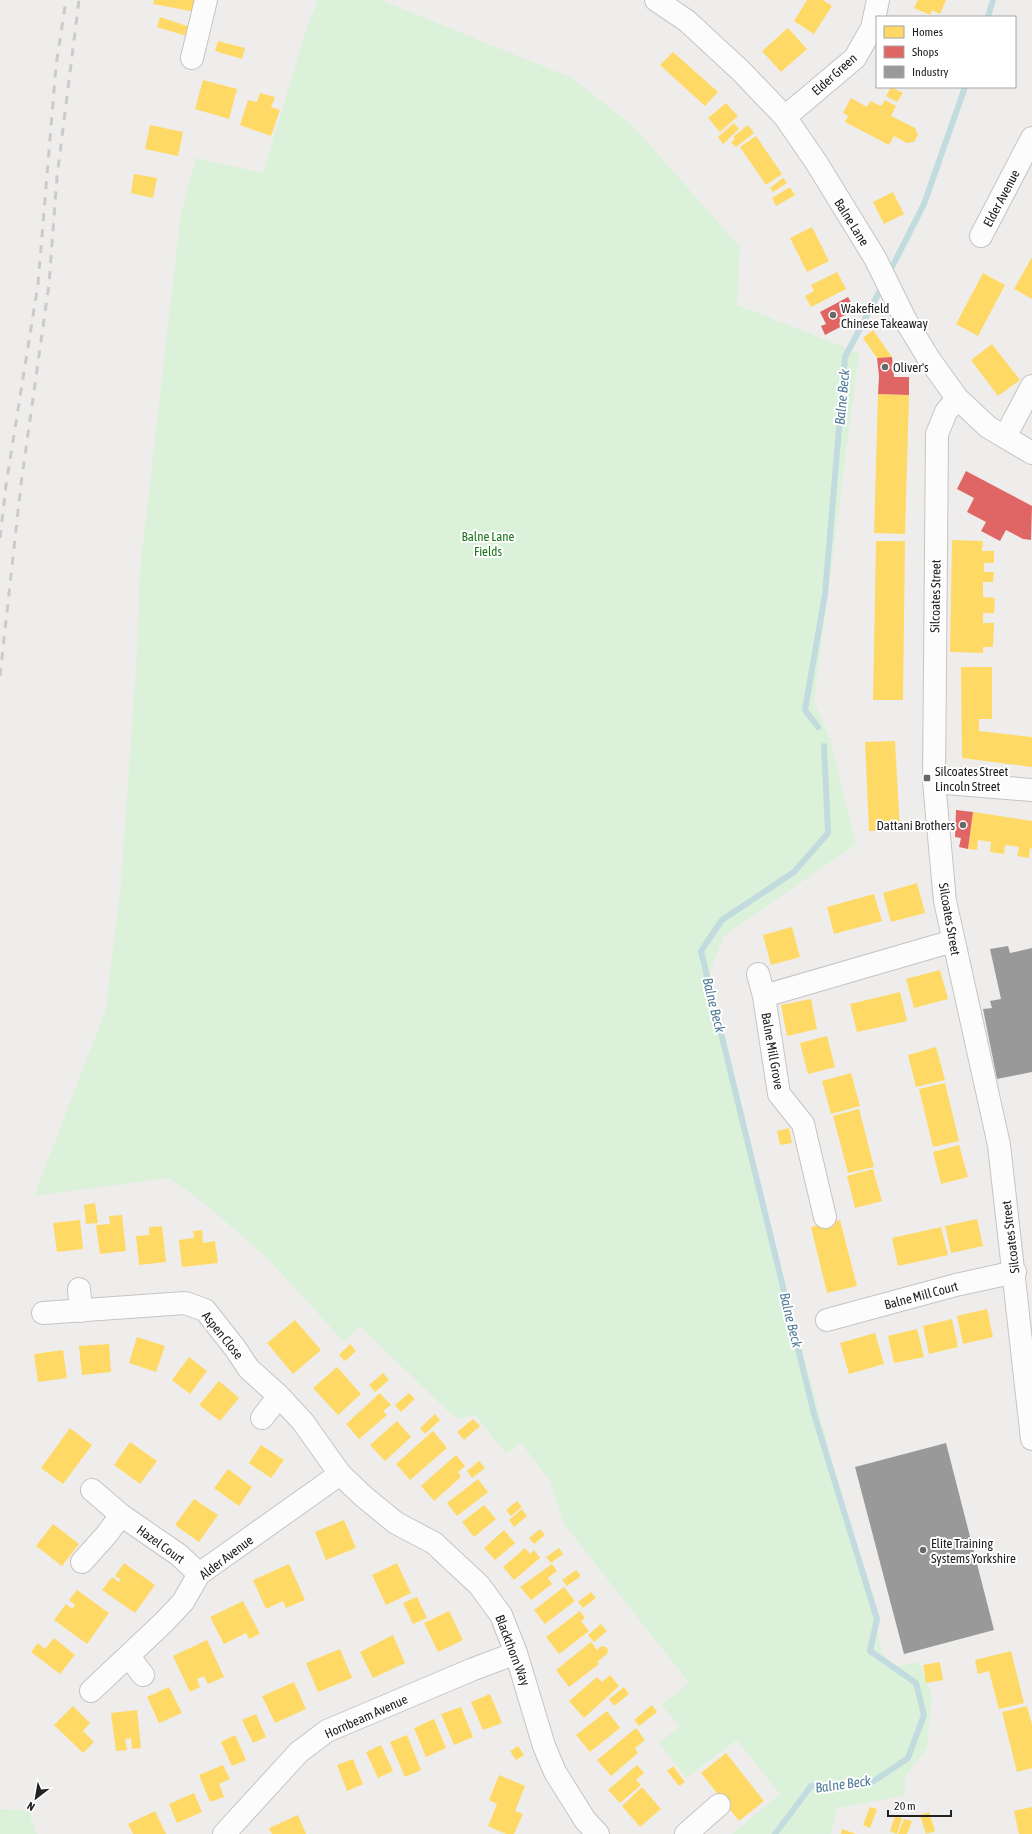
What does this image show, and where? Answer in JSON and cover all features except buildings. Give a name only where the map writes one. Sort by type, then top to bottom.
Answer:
[{"type":"street","points":[[192,58],[206,0]]},
{"type":"street","name":"Balne Lane","points":[[656,0],[693,26],[741,71],[785,117],[816,162],[875,258],[906,321],[929,359],[957,398],[988,427],[1032,453]]},
{"type":"street","name":"Elder Green","points":[[785,117],[855,58],[872,28],[878,0]]},
{"type":"street","name":"Elder Avenue","points":[[981,236],[1032,138]]},
{"type":"street","points":[[1005,437],[1032,386]]},
{"type":"street","name":"Silcoates Street","points":[[957,398],[946,412],[937,434],[934,782],[945,901],[999,1144],[1014,1272],[1025,1295],[1032,1439]]},
{"type":"street","points":[[934,782],[1032,790]]},
{"type":"street","name":"Balne Mill Grove","points":[[764,996],[953,941]]},
{"type":"street","name":"Balne Mill Grove","points":[[758,974],[764,996],[779,1094],[803,1124],[825,1217]]},
{"type":"street","name":"Balne Mill Court","points":[[827,1320],[956,1285],[1014,1272]]},
{"type":"street","points":[[79,1289],[81,1311]]},
{"type":"street","name":"Aspen Close","points":[[43,1313],[185,1303],[205,1310],[235,1348],[249,1369],[279,1396],[303,1422],[340,1474]]},
{"type":"street","points":[[262,1418],[279,1396]]},
{"type":"street","name":"Alder Avenue","points":[[91,1691],[129,1657],[182,1602],[199,1574],[340,1474]]},
{"type":"street","name":"Blackthorn Way","points":[[340,1474],[363,1496],[396,1523],[434,1543],[473,1579],[501,1615],[516,1653],[544,1746],[556,1772],[585,1820],[598,1834]]},
{"type":"street","name":"Hazel Court","points":[[92,1490],[121,1515],[179,1555],[199,1574]]},
{"type":"street","points":[[82,1562],[107,1534],[121,1515]]},
{"type":"street","name":"Hornbeam Avenue","points":[[224,1834],[299,1752],[327,1731],[471,1670],[516,1653]]},
{"type":"street","points":[[129,1657],[143,1675]]},
{"type":"street","points":[[686,1834],[719,1805]]},
{"type":"green space","name":"Balne Lane Fields","points":[[318,0],[381,0],[572,78],[634,127],[740,247],[737,305],[859,353],[814,701],[830,739],[856,844],[724,936],[705,984],[887,1668],[919,1662],[932,1696],[927,1748],[905,1777],[905,1796],[837,1808],[831,1834],[732,1834],[780,1794],[737,1740],[686,1778],[659,1743],[680,1726],[661,1705],[689,1683],[564,1524],[550,1481],[521,1443],[506,1454],[475,1415],[456,1419],[360,1326],[344,1342],[268,1259],[209,1207],[169,1178],[34,1196],[106,1009],[121,882],[137,652],[140,569],[181,213],[196,158],[263,173],[305,33]]},
{"type":"green space","points":[[0,1809],[28,1811],[37,1834],[0,1834]]},
{"type":"waterway","name":"Balne Beck","points":[[988,16],[993,0]]},
{"type":"waterway","name":"Balne Beck","points":[[888,275],[924,204],[965,88]]},
{"type":"waterway","name":"Balne Beck","points":[[818,727],[805,710],[825,594],[845,357],[883,285]]},
{"type":"waterway","name":"Balne Beck","points":[[775,1834],[811,1786],[871,1783],[908,1758],[924,1715],[916,1683],[870,1651],[877,1619],[814,1414],[701,951],[722,920],[794,872],[828,833],[824,746]]},
{"type":"railway","points":[[0,538],[6,485],[38,284],[56,66],[66,0]]},
{"type":"railway","points":[[0,676],[21,484],[49,284],[57,177],[79,0]]},
{"type":"place","name":"Wakefield Chinese Takeaway","points":[[833,315]]},
{"type":"place","name":"Oliver's","points":[[885,367]]},
{"type":"place","name":"Silcoates Street Lincoln Street","points":[[927,778]]},
{"type":"place","name":"Dattani Brothers","points":[[963,825]]},
{"type":"place","name":"Elite Training Systems Yorkshire","points":[[923,1550]]}]
